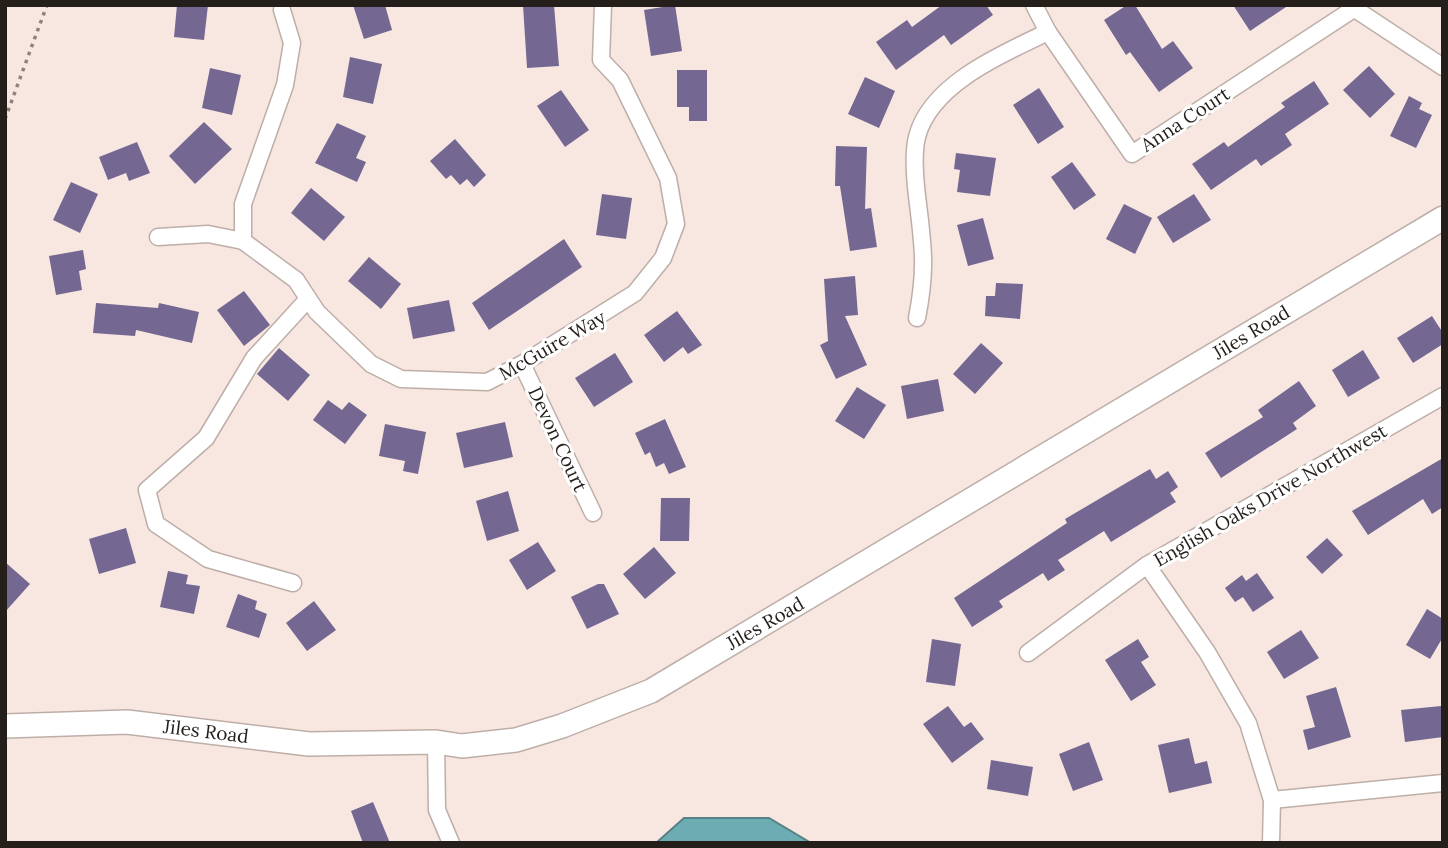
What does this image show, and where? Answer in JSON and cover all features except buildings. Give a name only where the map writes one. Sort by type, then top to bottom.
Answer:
[{"type":"street","name":"McGuire Way","points":[[158,237],[208,234],[243,241],[296,280],[332,327],[371,364],[401,379],[487,382],[522,364],[635,293],[663,258],[676,224],[668,178],[620,80],[601,60],[603,5]]},
{"type":"street","name":"Anna Court","points":[[1034,5],[1048,32],[1132,154],[1350,7]]},
{"type":"street","points":[[1350,7],[1443,67]]},
{"type":"street","points":[[243,241],[243,204],[285,85],[292,43],[282,10]]},
{"type":"street","points":[[917,318],[924,281],[925,244],[916,193],[916,139],[922,122],[936,103],[978,67],[1048,32]]},
{"type":"street","name":"Jiles Road","points":[[5,726],[127,722],[309,744],[436,742],[462,746],[516,740],[562,726],[651,691],[1443,218]]},
{"type":"street","points":[[293,583],[208,559],[156,524],[147,490],[206,438],[254,358],[308,299]]},
{"type":"street","name":"Devon Court","points":[[522,364],[593,513]]},
{"type":"street","name":"English Oaks Drive Northwest","points":[[1271,843],[1272,800],[1248,723],[1207,652],[1147,565],[1443,396]]},
{"type":"street","points":[[1028,653],[1147,565]]},
{"type":"street","points":[[436,742],[437,810],[451,843]]},
{"type":"street","points":[[1272,800],[1443,783]]},
{"type":"path","points":[[5,119],[47,5]]},
{"type":"water","points":[[684,818],[769,818],[811,843],[656,843]]}]
